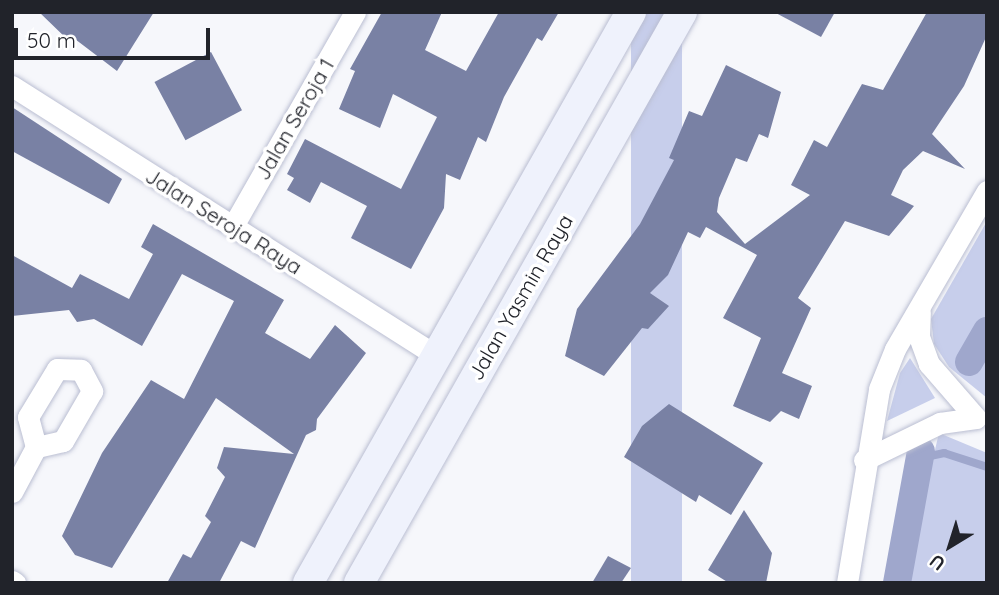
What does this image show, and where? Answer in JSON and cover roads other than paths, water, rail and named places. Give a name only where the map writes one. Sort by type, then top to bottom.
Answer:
[{"type":"street","name":"Jalan Seroja 1","points":[[233,226],[355,12]]},
{"type":"street","name":"Jalan Yasmin Raya","points":[[308,583],[631,12]]},
{"type":"street","name":"Jalan Yasmin Raya","points":[[359,583],[682,12]]},
{"type":"street","name":"Jalan Seroja Raya","points":[[12,86],[437,356]]},
{"type":"street","points":[[847,583],[864,460],[878,389],[920,306],[987,191]]},
{"type":"street","points":[[920,306],[919,337],[929,364],[981,420]]},
{"type":"street","points":[[437,356],[474,379]]},
{"type":"street","points":[[864,460],[940,423],[981,420]]},
{"type":"street","points":[[396,427],[435,449]]},
{"type":"street","points":[[12,492],[36,447]]},
{"type":"waterway","points":[[969,362],[987,331]]},
{"type":"waterway","points":[[897,583],[921,451]]},
{"type":"waterway","points":[[916,459],[944,453],[987,467]]}]
